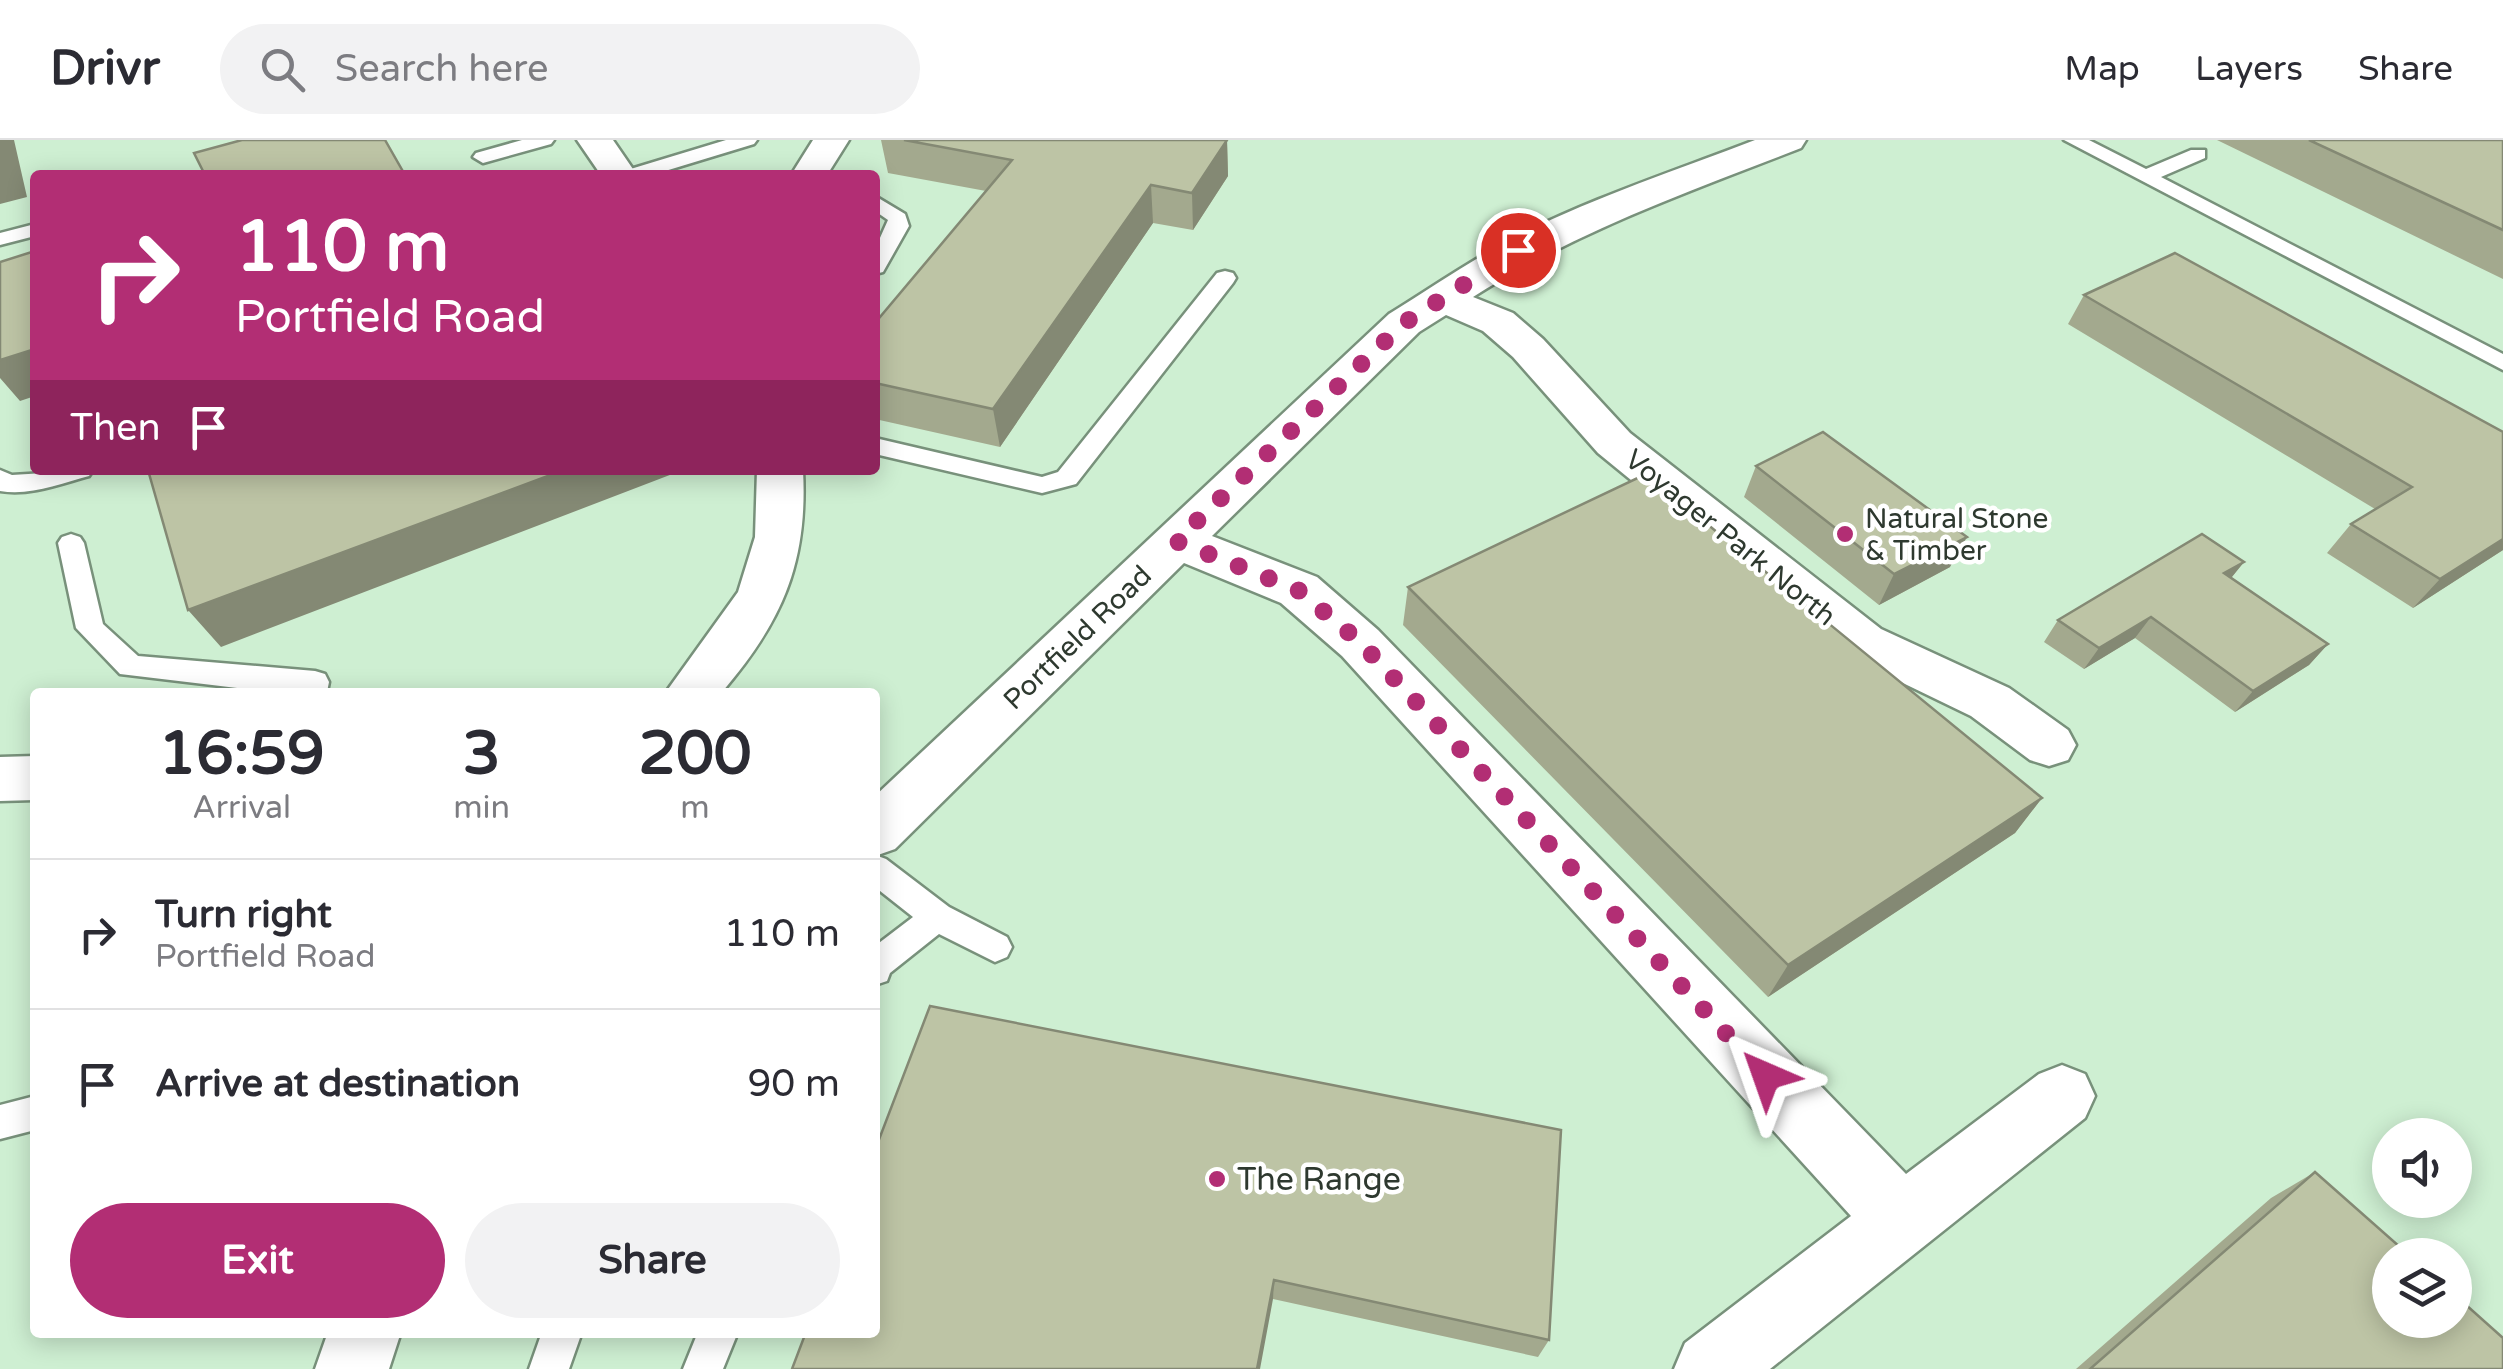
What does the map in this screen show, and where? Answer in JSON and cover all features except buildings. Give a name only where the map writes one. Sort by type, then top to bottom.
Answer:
[{"type":"street","points":[[595,140],[616,170]]},
{"type":"street","points":[[812,170],[831,140]]},
{"type":"street","name":"Portfield Road","points":[[880,827],[1404,323],[1518,250],[1585,218],[1788,140]]},
{"type":"street","name":"Voyager Park North","points":[[1439,298],[1498,322],[1528,348],[1614,443],[1863,642],[1990,702],[2050,745]]},
{"type":"street","points":[[696,688],[728,652],[765,590],[784,516],[780,475]]},
{"type":"street","points":[[1176,541],[1298,590],[1360,642],[1902,1220]]},
{"type":"street","points":[[0,779],[30,778]]},
{"type":"street","points":[[1711,1369],[2062,1096]]},
{"type":"street","points":[[352,1369],[363,1338]]},
{"type":"lane","points":[[483,157],[544,140]]},
{"type":"lane","points":[[648,170],[747,140]]},
{"type":"lane","points":[[2074,140],[2503,363]]},
{"type":"lane","points":[[2145,176],[2198,154]]},
{"type":"lane","points":[[880,205],[898,218],[899,226],[880,259]]},
{"type":"lane","points":[[0,240],[30,233]]},
{"type":"lane","points":[[880,447],[1042,485],[1067,478],[1225,278]]},
{"type":"lane","points":[[0,478],[5,484],[30,483],[61,475]]},
{"type":"lane","points":[[71,543],[90,628],[130,666],[315,682],[314,688]]},
{"type":"lane","points":[[880,872],[936,917],[995,947]]},
{"type":"lane","points":[[880,961],[936,917]]},
{"type":"lane","points":[[0,1122],[30,1114]]},
{"type":"lane","points":[[549,1369],[560,1338]]},
{"type":"lane","points":[[703,1369],[716,1338]]},
{"type":"shaded area","points":[[0,140],[2503,140],[2503,1369],[0,1369]]},
{"type":"place","name":"Natural Stone & Timber","points":[[1845,534]]},
{"type":"place","name":"The Range","points":[[1217,1179]]},
{"type":"route","points":[[1518,250],[1404,323],[1176,541],[1298,590],[1360,642],[1766,1076]]}]
